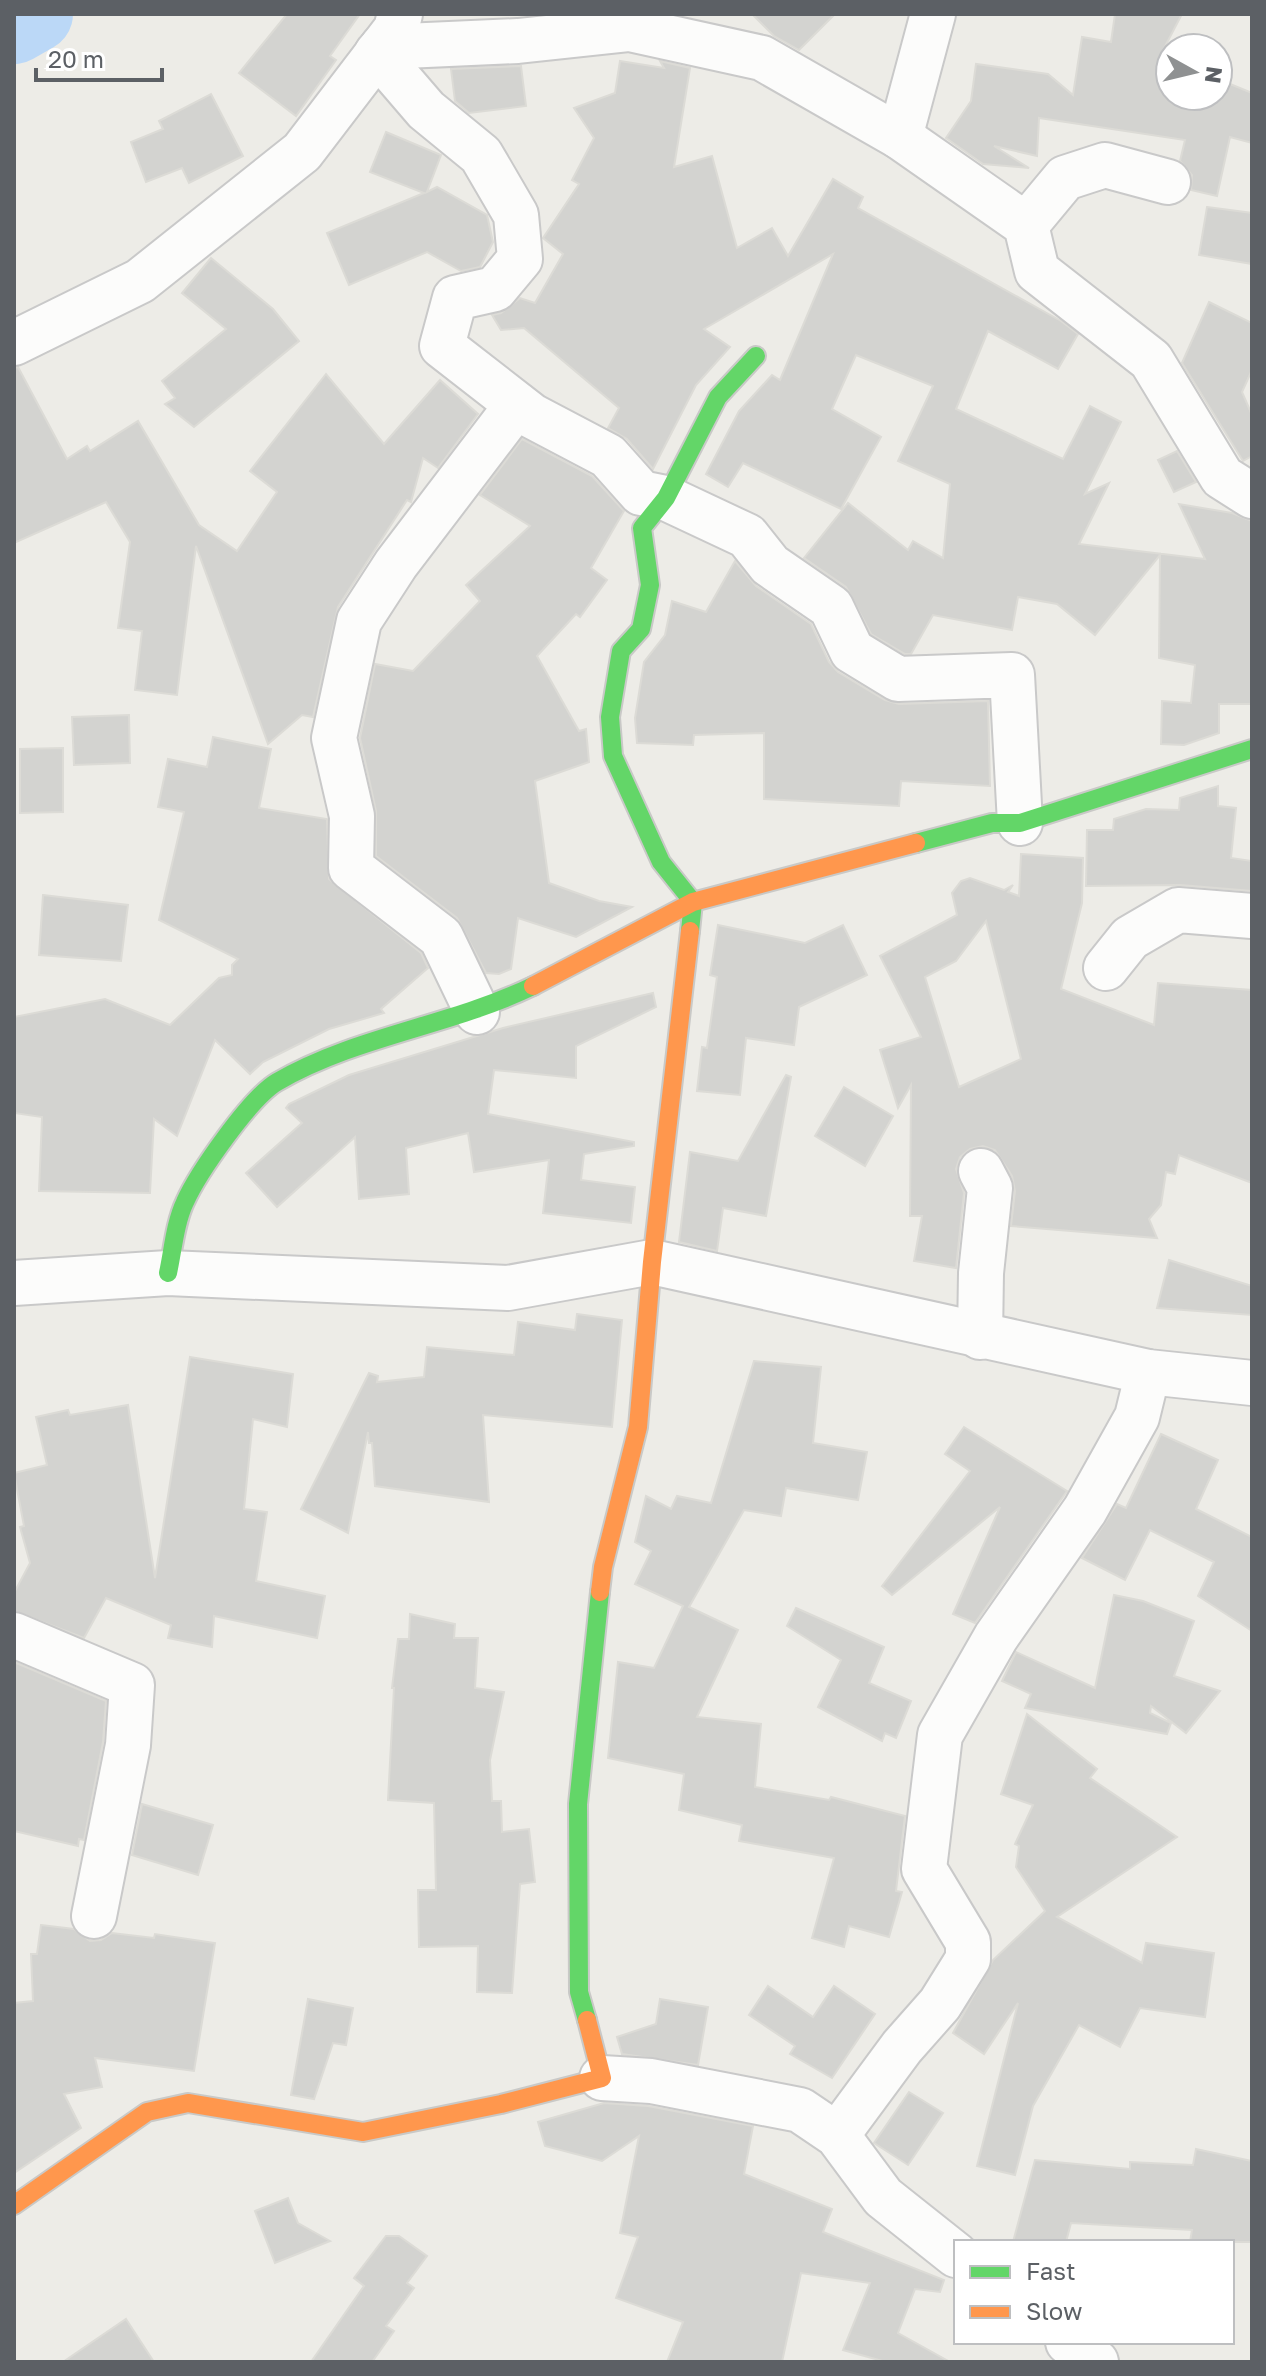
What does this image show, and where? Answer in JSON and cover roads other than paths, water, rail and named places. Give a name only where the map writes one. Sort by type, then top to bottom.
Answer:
[{"type":"street","points":[[900,137],[933,14]]},
{"type":"street","points":[[386,38],[518,41],[630,29],[762,58],[900,137],[1026,225],[1037,271],[1151,360],[1222,477],[1252,496]]},
{"type":"street","points":[[14,343],[140,281],[302,152],[386,38]]},
{"type":"street","points":[[386,38],[426,110],[481,155],[516,215],[520,259],[495,289],[455,298],[442,346],[517,405],[608,456],[641,493],[666,498],[747,536],[770,565],[831,607],[852,651],[898,679],[1012,675],[1020,823]]},
{"type":"street","points":[[1026,225],[1065,178],[1105,165],[1168,182]]},
{"type":"street","points":[[602,2078],[579,1992],[578,1804],[603,1567],[638,1427],[652,1262],[693,902],[661,862],[613,756],[610,717],[621,651],[641,629],[650,585],[642,528],[666,498],[718,397],[756,356]]},
{"type":"street","points":[[477,1012],[441,937],[351,868],[352,816],[334,738],[359,621],[396,564],[517,405]]},
{"type":"street","points":[[168,1273],[184,1203],[217,1148],[274,1084],[340,1052],[477,1012],[609,949],[693,902],[992,823],[1020,823],[1252,749]]},
{"type":"street","points":[[1106,968],[1130,938],[1178,910],[1252,916]]},
{"type":"street","points":[[980,1337],[981,1273],[990,1188],[981,1171]]},
{"type":"street","points":[[14,1283],[168,1273],[508,1288],[652,1262],[1148,1372],[1252,1383]]},
{"type":"street","points":[[837,2135],[902,2047],[940,2004],[968,1959],[968,1942],[924,1869],[940,1735],[996,1637],[1085,1510],[1137,1417],[1148,1372]]},
{"type":"street","points":[[14,1635],[132,1685],[128,1745],[94,1916]]},
{"type":"street","points":[[14,2205],[147,2112],[188,2103],[363,2132],[501,2104],[602,2078],[651,2081],[800,2110],[837,2135],[883,2197],[954,2253]]},
{"type":"street","points":[[1058,2362],[1068,2344]]},
{"type":"street","points":[[1072,2344],[1096,2362]]},
{"type":"waterway","points":[[14,26],[35,14]]}]
